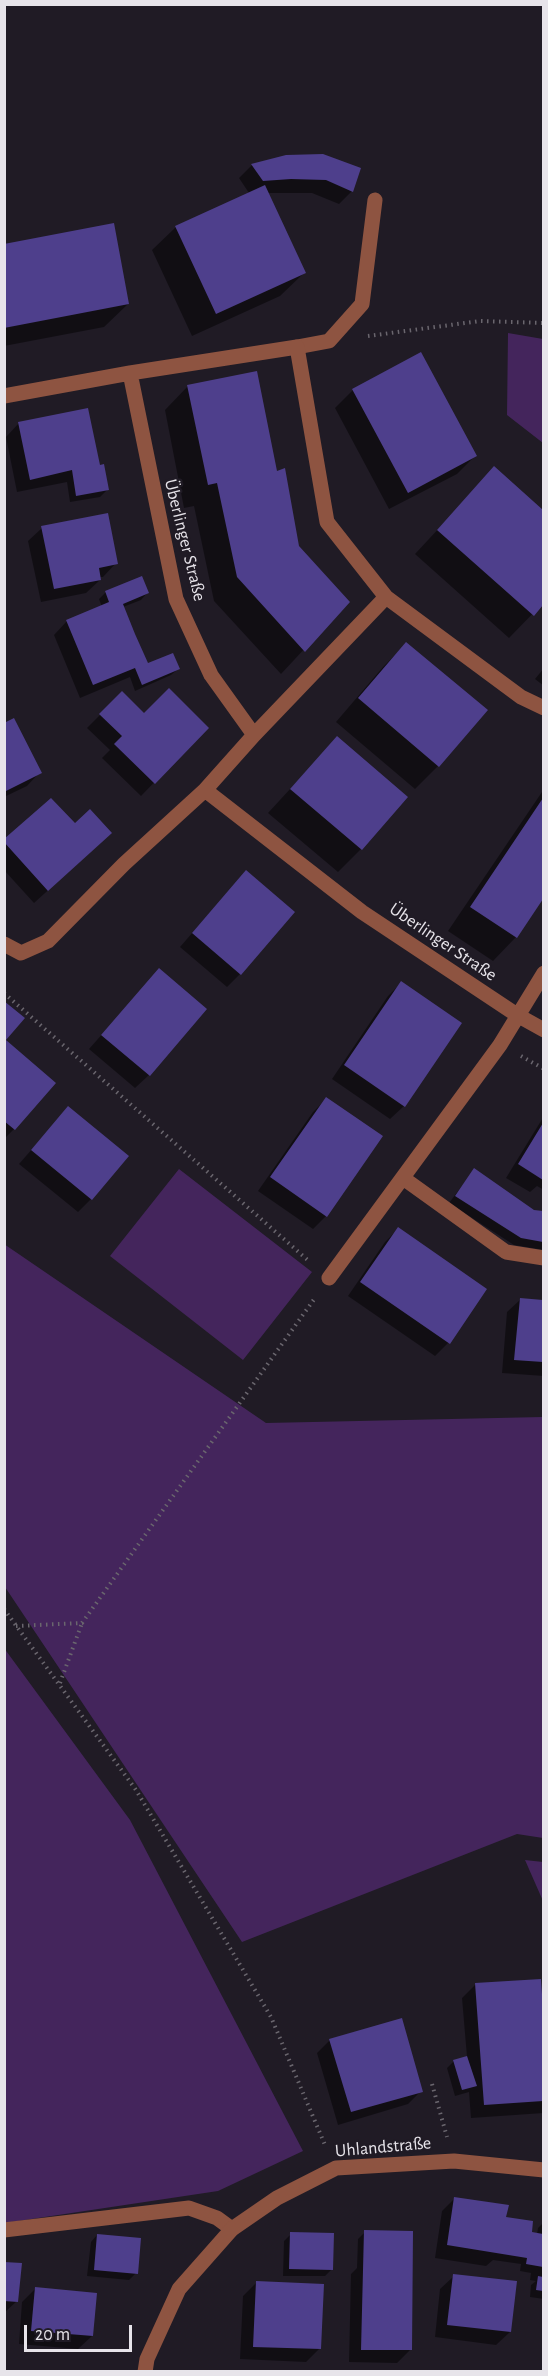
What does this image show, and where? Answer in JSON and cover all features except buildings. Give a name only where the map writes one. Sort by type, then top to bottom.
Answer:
[{"type":"street","points":[[4,396],[329,341],[362,304],[375,200]]},
{"type":"street","points":[[297,347],[327,522],[387,597],[521,698],[543,708]]},
{"type":"street","name":"Überlinger Straße","points":[[130,373],[176,598],[211,675],[254,735]]},
{"type":"street","points":[[4,945],[21,953],[48,941],[124,864],[205,790],[254,735],[387,597]]},
{"type":"street","name":"Überlinger Straße","points":[[205,790],[362,912],[543,1030]]},
{"type":"street","points":[[329,1278],[500,1045],[543,973]]},
{"type":"street","points":[[403,1178],[506,1252],[543,1258]]},
{"type":"street","name":"Uhlandstraße","points":[[145,2372],[147,2359],[179,2289],[232,2229],[277,2198],[336,2168],[454,2161],[543,2170]]},
{"type":"street","points":[[4,2230],[189,2208],[217,2218],[232,2229]]},
{"type":"path","points":[[329,341],[480,321],[543,324]]},
{"type":"path","points":[[4,993],[329,1278],[82,1623],[60,1683]]},
{"type":"path","points":[[4,1609],[60,1683],[135,1790],[271,2016],[336,2168]]},
{"type":"path","points":[[16,1626],[82,1623]]},
{"type":"path","points":[[432,2084],[454,2161]]},
{"type":"shaded area","points":[[508,333],[543,339],[543,443],[507,415]]},
{"type":"shaded area","points":[[179,1169],[312,1272],[243,1360],[110,1256]]},
{"type":"shaded area","points":[[4,1244],[266,1423],[543,1417],[543,1838],[517,1834],[242,1942],[5,1587]]},
{"type":"shaded area","points":[[4,1648],[130,1820],[303,2151],[218,2191],[5,2223]]},
{"type":"shaded area","points":[[525,1860],[543,1862],[543,1901]]}]
